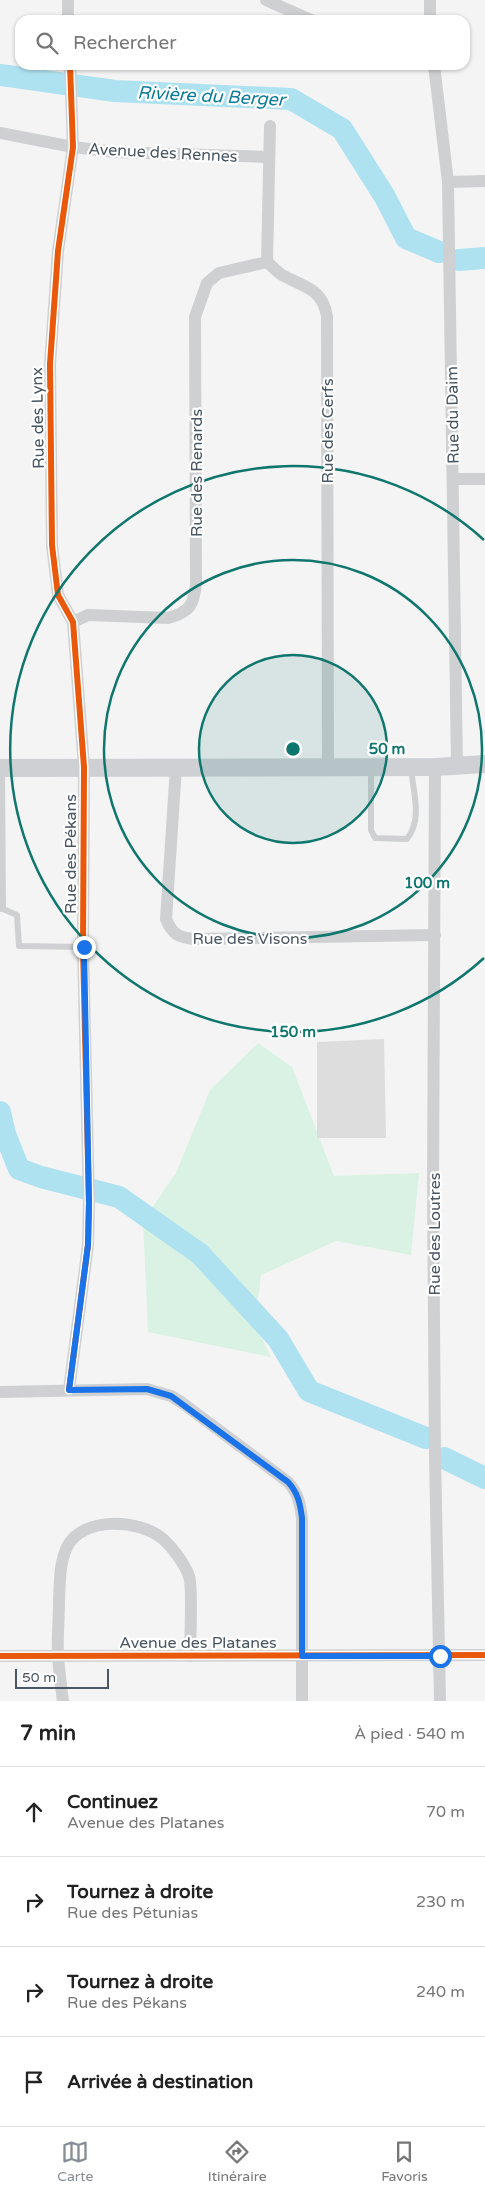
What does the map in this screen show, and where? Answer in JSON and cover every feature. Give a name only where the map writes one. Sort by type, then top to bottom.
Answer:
[{"type":"main road","points":[[1,768],[435,767],[485,764]]},
{"type":"street","points":[[68,0],[68,15]]},
{"type":"street","points":[[430,0],[430,15]]},
{"type":"street","points":[[272,1],[301,15]]},
{"type":"street","name":"Rue des Lynx","points":[[70,70],[73,147],[58,251],[50,364],[52,545],[58,596],[73,622],[84,767]]},
{"type":"street","name":"Rue du Daim","points":[[435,70],[448,182],[457,766]]},
{"type":"street","points":[[267,262],[270,126]]},
{"type":"street","name":"Avenue des Rennes","points":[[0,133],[73,147],[114,152],[268,157]]},
{"type":"street","points":[[448,182],[485,181]]},
{"type":"street","name":"Rue des Renards","points":[[73,622],[88,615],[168,618],[180,615],[189,608],[195,598],[195,317],[207,283],[219,273],[267,262]]},
{"type":"street","name":"Rue des Cerfs","points":[[267,262],[281,274],[307,286],[317,294],[325,304],[327,316],[328,767]]},
{"type":"street","points":[[454,479],[485,479]]},
{"type":"street","name":"Rue des Pékans","points":[[69,1390],[88,1245],[89,1181],[84,947],[84,767]]},
{"type":"street","name":"Rue des Visons","points":[[176,767],[166,919],[170,929],[177,935],[195,939],[435,935]]},
{"type":"street","name":"Rue des Loutres","points":[[435,767],[433,1179],[435,1456],[440,1701]]},
{"type":"street","points":[[0,1392],[147,1389],[171,1396],[288,1482],[296,1491],[300,1501],[302,1518],[302,1701]]},
{"type":"street","points":[[63,1701],[58,1656],[60,1570],[68,1544],[88,1528],[110,1523],[128,1525],[149,1531],[162,1538],[181,1561],[190,1578],[190,1656]]},
{"type":"street","name":"Avenue des Platanes","points":[[0,1656],[485,1655]]},
{"type":"lane","points":[[371,767],[370,830],[375,838],[397,840],[407,839],[414,830],[417,814],[411,767]]},
{"type":"lane","points":[[1,768],[1,909],[17,915],[19,946],[84,947]]},
{"type":"green space","points":[[258,1043],[292,1067],[334,1176],[419,1173],[411,1255],[336,1241],[261,1275],[255,1324],[271,1357],[148,1332],[143,1221],[176,1173],[210,1090]]},
{"type":"building","points":[[384,1039],[386,1138],[317,1138],[317,1042]]},
{"type":"waterway","name":"Rivière du Berger","points":[[0,75],[115,91],[291,99],[342,129],[385,197],[406,238],[439,252]]},
{"type":"waterway","name":"Rivière du Berger","points":[[459,260],[485,258]]},
{"type":"waterway","points":[[0,1112],[5,1134],[19,1169],[41,1177],[119,1197],[200,1254],[278,1339],[309,1391],[426,1438]]},
{"type":"waterway","points":[[444,1458],[485,1478]]},
{"type":"cycle path","points":[[69,1390],[88,1245],[89,1203],[83,947],[84,767],[73,622],[58,595],[52,545],[50,364],[58,251],[73,147],[70,70]]},
{"type":"cycle path","points":[[0,1656],[485,1655]]},
{"type":"route","points":[[84,947],[89,1203],[88,1245],[69,1390],[147,1389],[160,1391],[181,1402],[288,1482],[296,1491],[300,1501],[302,1518],[302,1656],[440,1656]]}]
